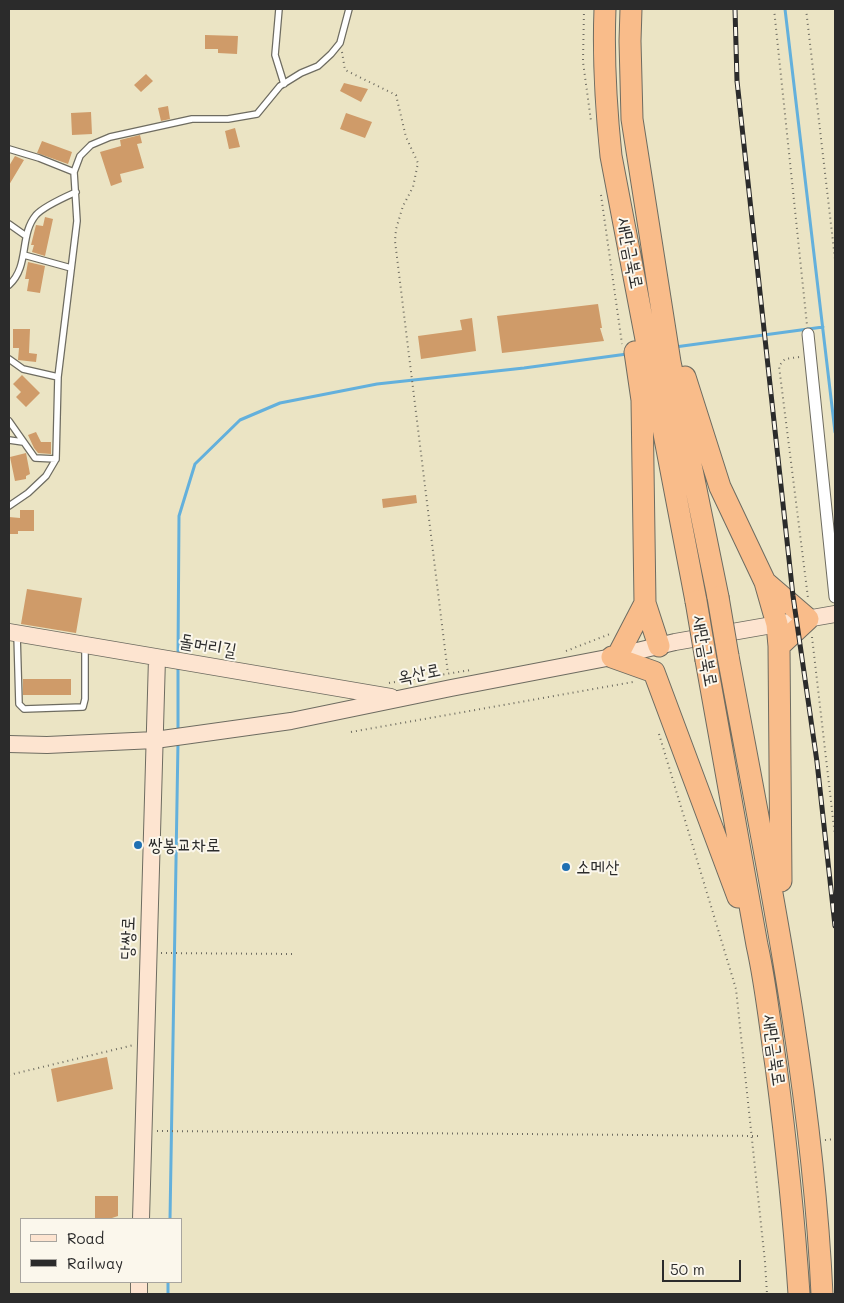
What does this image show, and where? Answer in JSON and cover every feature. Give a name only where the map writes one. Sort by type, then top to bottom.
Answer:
[{"type":"highway","points":[[605,9],[603,39],[611,156],[611,191],[652,326],[660,364],[765,582],[777,624],[779,646],[780,879],[804,1021],[798,1054]]},
{"type":"highway","name":"새만금북로","points":[[631,9],[632,119],[655,274],[652,326]]},
{"type":"highway","points":[[652,326],[660,364],[642,400],[645,604],[667,644],[654,672],[757,946]]},
{"type":"highway","name":"새만금북로","points":[[660,364],[718,597],[786,970],[806,1104],[818,1228],[822,1294]]},
{"type":"highway","name":"새만금북로","points":[[660,364],[706,660],[757,946],[764,975],[782,1108],[796,1240],[799,1294]]},
{"type":"highway","points":[[765,582],[810,619],[779,646]]},
{"type":"highway","points":[[645,604],[615,656],[654,672]]},
{"type":"street","points":[[807,329],[835,596]]},
{"type":"street","name":"옥산로","points":[[9,744],[47,745],[159,739],[291,721],[400,699],[449,681],[615,656],[667,644],[835,614]]},
{"type":"street","name":"돌머리길","points":[[13,633],[400,699]]},
{"type":"street","name":"당쌍로","points":[[141,1218],[146,1042],[159,739],[157,658]]},
{"type":"lane","points":[[279,9],[275,55],[284,84]]},
{"type":"lane","points":[[9,506],[28,493],[46,476],[56,459],[58,377],[77,221],[74,172],[80,156],[91,145],[104,140],[192,119],[228,120],[258,114],[280,86],[301,73],[318,66],[340,43],[349,9]]},
{"type":"lane","points":[[9,149],[39,158],[74,172]]},
{"type":"lane","points":[[9,286],[16,279],[24,255],[26,236],[36,214],[76,192]]},
{"type":"lane","points":[[9,224],[26,236]]},
{"type":"lane","points":[[24,255],[71,268]]},
{"type":"lane","points":[[9,358],[23,369],[58,377]]},
{"type":"lane","points":[[9,421],[35,458],[56,459]]},
{"type":"lane","points":[[9,440],[23,442]]},
{"type":"lane","points":[[13,633],[18,704],[24,709],[83,707],[85,700],[85,645]]},
{"type":"path","points":[[774,9],[807,329]]},
{"type":"path","points":[[806,9],[835,259]]},
{"type":"path","points":[[340,43],[345,70],[396,96],[406,137],[418,163],[413,187],[403,206],[396,229],[396,241],[449,681]]},
{"type":"path","points":[[810,356],[785,359],[779,366],[812,644],[826,744],[835,836]]},
{"type":"path","points":[[558,654],[610,634]]},
{"type":"path","points":[[380,684],[449,681],[476,669]]},
{"type":"path","points":[[351,732],[633,682]]},
{"type":"path","points":[[657,726],[736,989],[767,1294]]},
{"type":"path","points":[[170,953],[294,954]]},
{"type":"path","points":[[9,1075],[146,1042]]},
{"type":"path","points":[[167,1131],[762,1136]]},
{"type":"path","points":[[825,1140],[835,1139]]},
{"type":"building","points":[[205,35],[238,36],[237,54],[218,53],[218,49],[205,49]]},
{"type":"building","points":[[146,74],[153,81],[141,92],[134,85]]},
{"type":"building","points":[[344,83],[368,89],[361,102],[340,91]]},
{"type":"building","points":[[168,106],[170,119],[161,121],[158,108]]},
{"type":"building","points":[[91,112],[92,134],[72,135],[71,113]]},
{"type":"building","points":[[346,113],[372,122],[365,138],[340,129]]},
{"type":"building","points":[[235,128],[240,147],[229,149],[225,131]]},
{"type":"building","points":[[140,135],[142,143],[137,144],[144,168],[120,174],[122,182],[111,186],[100,152],[121,146],[120,140]]},
{"type":"building","points":[[42,141],[72,152],[68,164],[37,153]]},
{"type":"building","points":[[15,156],[24,160],[9,185],[9,166]]},
{"type":"building","points":[[45,217],[53,219],[45,256],[32,252],[34,245],[31,245],[36,225],[43,226]]},
{"type":"building","points":[[28,262],[45,266],[40,293],[27,291],[29,279],[25,279]]},
{"type":"building","points":[[598,304],[602,328],[600,328],[604,341],[502,353],[497,316]]},
{"type":"building","points":[[472,318],[476,351],[421,359],[418,336],[462,330],[460,320]]},
{"type":"building","points":[[13,329],[30,329],[29,353],[37,354],[36,362],[18,360],[19,348],[13,348]]},
{"type":"building","points":[[22,375],[40,393],[26,407],[16,397],[21,392],[13,384]]},
{"type":"building","points":[[36,432],[41,442],[51,442],[51,454],[38,453],[34,448],[28,435]]},
{"type":"building","points":[[26,453],[30,474],[26,476],[26,479],[15,481],[10,457]]},
{"type":"building","points":[[416,495],[417,503],[383,508],[382,499]]},
{"type":"building","points":[[20,510],[34,510],[34,531],[18,531],[18,534],[9,534],[9,517],[20,518]]},
{"type":"building","points":[[27,589],[82,598],[76,633],[21,624]]},
{"type":"building","points":[[23,679],[71,679],[71,695],[23,695]]},
{"type":"building","points":[[107,1057],[113,1089],[57,1102],[51,1069]]},
{"type":"building","points":[[95,1196],[118,1196],[118,1216],[95,1218]]},
{"type":"waterway","points":[[785,9],[835,432]]},
{"type":"waterway","points":[[675,347],[823,327]]},
{"type":"waterway","points":[[178,656],[179,516],[195,464],[240,420],[280,403],[377,384],[524,368],[627,354]]},
{"type":"waterway","points":[[178,665],[178,731]]},
{"type":"waterway","points":[[170,1218],[178,742]]},
{"type":"waterway","points":[[168,1283],[168,1294]]},
{"type":"railway","points":[[735,9],[737,81],[793,596],[817,762],[835,926]]},
{"type":"place","name":"쌍봉교차로","points":[[138,845]]},
{"type":"place","name":"소메산","points":[[566,867]]}]
